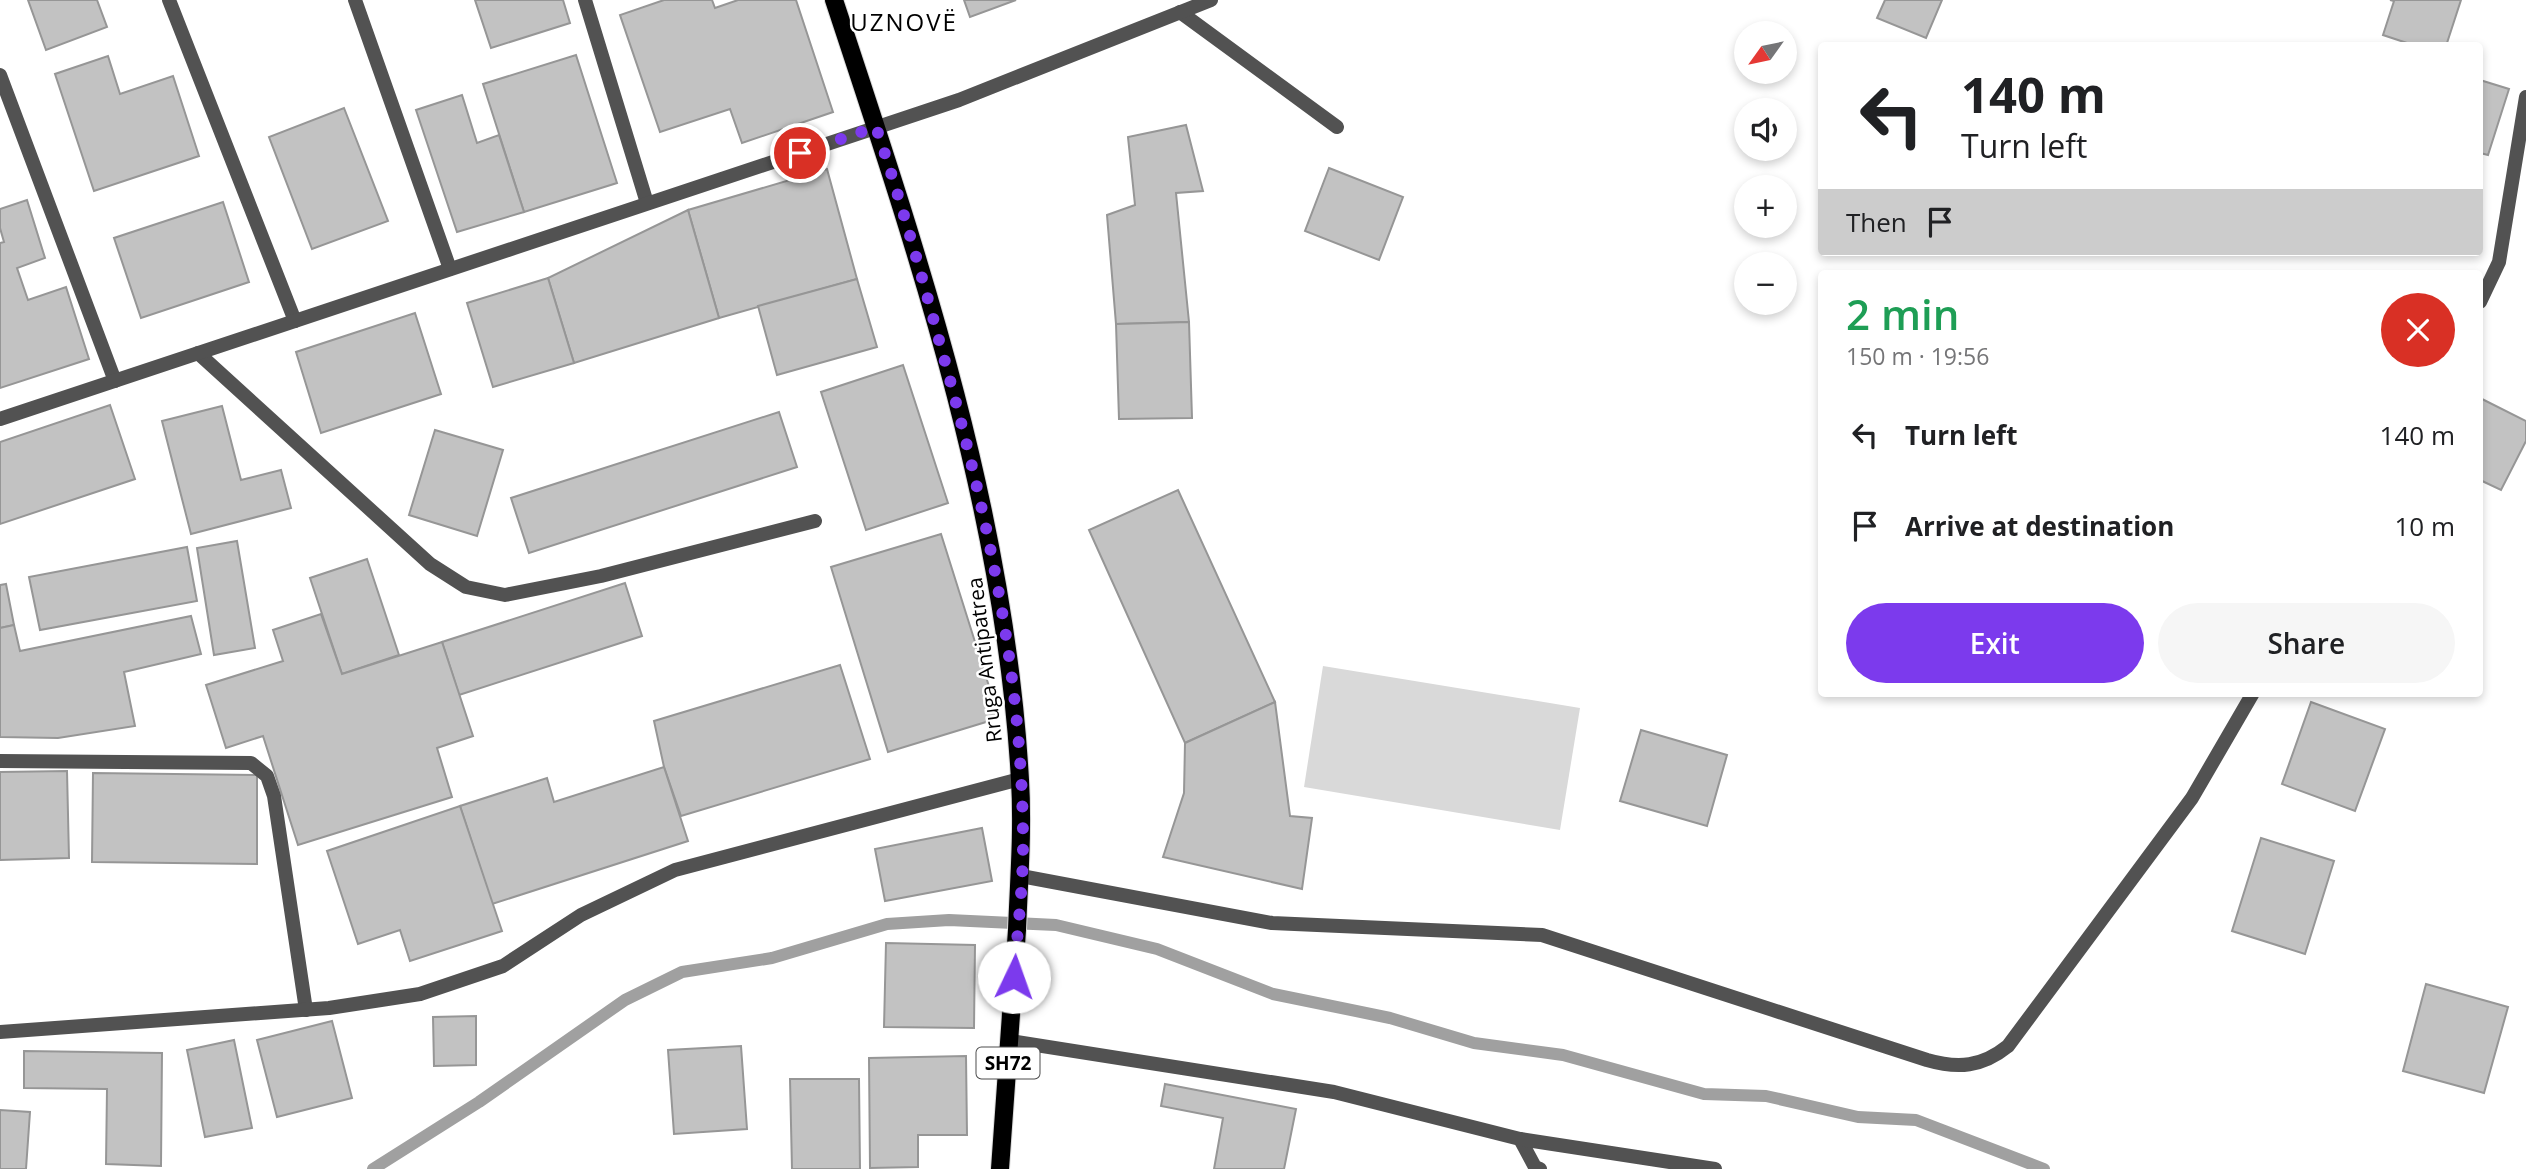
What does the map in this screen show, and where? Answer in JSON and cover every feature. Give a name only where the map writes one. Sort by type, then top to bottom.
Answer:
[{"type":"main road","name":"Rruga Antipatrea","points":[[834,0],[898,191],[966,437],[994,560],[1009,655],[1020,779],[1021,876],[1000,1169]]},
{"type":"street","points":[[170,0],[295,321]]},
{"type":"street","points":[[355,0],[450,269]]},
{"type":"street","points":[[585,0],[648,203]]},
{"type":"street","points":[[0,419],[958,100],[1211,0]]},
{"type":"street","points":[[1180,12],[1337,127]]},
{"type":"street","points":[[0,75],[115,381]]},
{"type":"street","points":[[2483,296],[2499,262],[2526,97]]},
{"type":"street","points":[[198,354],[430,564],[466,587],[505,595],[601,576],[815,521]]},
{"type":"street","points":[[1021,876],[1272,923],[1542,935],[1927,1060],[1949,1066],[1971,1066],[1993,1058],[2008,1046],[2192,798],[2251,697]]},
{"type":"street","points":[[0,761],[251,763],[259,769],[267,776],[280,828],[306,1010]]},
{"type":"street","points":[[0,1032],[306,1010],[420,993],[503,966],[581,915],[675,870],[1020,779]]},
{"type":"street","points":[[1010,1041],[1334,1092],[1520,1139],[1715,1169]]},
{"type":"street","points":[[1520,1139],[1535,1167],[1540,1169]]},
{"type":"shaded area","points":[[1323,666],[1580,708],[1560,830],[1304,787]]},
{"type":"building","points":[[28,0],[97,0],[107,27],[46,50]]},
{"type":"building","points":[[475,0],[563,0],[570,23],[491,48]]},
{"type":"building","points":[[664,0],[712,0],[715,8],[738,0],[796,0],[833,112],[742,143],[730,109],[660,132],[620,15]]},
{"type":"building","points":[[964,0],[1016,0],[970,17]]},
{"type":"building","points":[[1885,0],[1942,0],[1926,38],[1877,18]]},
{"type":"building","points":[[2390,0],[2461,0],[2447,42],[2404,42],[2383,35],[2394,1]]},
{"type":"building","points":[[576,55],[617,183],[524,212],[483,84]]},
{"type":"building","points":[[108,56],[120,94],[173,76],[199,156],[94,191],[55,74]]},
{"type":"building","points":[[2483,81],[2509,89],[2488,155],[2483,154]]},
{"type":"building","points":[[462,95],[477,143],[499,135],[524,212],[457,232],[416,110]]},
{"type":"building","points":[[344,108],[388,221],[312,249],[269,137]]},
{"type":"building","points":[[1186,125],[1203,191],[1176,193],[1189,322],[1116,324],[1107,215],[1135,205],[1128,137]]},
{"type":"building","points":[[1329,168],[1403,197],[1379,260],[1305,231]]},
{"type":"building","points":[[827,169],[857,279],[719,318],[688,210]]},
{"type":"building","points":[[27,200],[45,258],[17,268],[28,300],[66,287],[89,359],[0,388],[0,243],[4,242],[0,228],[0,209]]},
{"type":"building","points":[[223,202],[249,282],[141,318],[114,238]]},
{"type":"building","points":[[688,210],[719,318],[574,363],[548,278]]},
{"type":"building","points":[[548,278],[574,363],[493,387],[467,303]]},
{"type":"building","points":[[857,279],[877,347],[777,375],[758,306]]},
{"type":"building","points":[[415,313],[441,394],[321,433],[296,352]]},
{"type":"building","points":[[1189,322],[1192,418],[1119,419],[1116,324]]},
{"type":"building","points":[[903,365],[948,503],[866,530],[821,392]]},
{"type":"building","points":[[2483,400],[2526,421],[2526,441],[2501,490],[2483,481]]},
{"type":"building","points":[[110,405],[135,479],[0,524],[0,442]]},
{"type":"building","points":[[222,406],[241,480],[281,470],[291,508],[191,534],[162,421]]},
{"type":"building","points":[[779,412],[797,467],[529,553],[511,498]]},
{"type":"building","points":[[435,430],[503,450],[477,536],[409,515]]},
{"type":"building","points":[[1178,490],[1275,702],[1185,743],[1089,530]]},
{"type":"building","points":[[941,534],[999,718],[888,752],[831,567]]},
{"type":"building","points":[[237,541],[255,648],[214,655],[197,548]]},
{"type":"building","points":[[187,547],[197,601],[40,630],[29,577]]},
{"type":"building","points":[[367,559],[399,655],[342,674],[310,578]]},
{"type":"building","points":[[625,583],[642,636],[459,695],[442,642]]},
{"type":"building","points":[[6,584],[14,625],[0,628],[0,585]]},
{"type":"building","points":[[321,614],[342,674],[442,642],[473,736],[437,748],[452,797],[298,845],[263,736],[226,748],[206,685],[283,661],[273,630]]},
{"type":"building","points":[[191,616],[201,654],[124,672],[135,726],[58,738],[0,737],[0,628],[14,625],[20,651]]},
{"type":"building","points":[[840,665],[870,759],[681,816],[664,767],[654,721]]},
{"type":"building","points":[[1275,702],[1290,816],[1312,818],[1302,889],[1163,857],[1184,793],[1185,743]]},
{"type":"building","points":[[2311,702],[2385,729],[2355,811],[2282,784]]},
{"type":"building","points":[[1641,730],[1727,755],[1707,826],[1620,801]]},
{"type":"building","points":[[664,767],[688,841],[492,904],[460,806],[547,778],[554,802]]},
{"type":"building","points":[[67,771],[69,858],[0,860],[0,772]]},
{"type":"building","points":[[93,773],[257,775],[257,864],[92,862]]},
{"type":"building","points":[[460,806],[502,931],[410,961],[400,930],[358,944],[327,851]]},
{"type":"building","points":[[982,828],[992,881],[885,901],[875,849]]},
{"type":"building","points":[[2261,838],[2334,861],[2305,954],[2232,931]]},
{"type":"building","points":[[886,943],[975,945],[974,1028],[884,1027]]},
{"type":"building","points":[[2426,984],[2508,1007],[2484,1093],[2403,1071]]},
{"type":"building","points":[[476,1016],[476,1065],[434,1066],[433,1017]]},
{"type":"building","points":[[332,1021],[352,1098],[277,1117],[257,1040]]},
{"type":"building","points":[[234,1040],[252,1128],[205,1137],[187,1050]]},
{"type":"building","points":[[741,1046],[747,1129],[674,1134],[668,1050]]},
{"type":"building","points":[[24,1051],[162,1053],[161,1166],[106,1164],[107,1089],[24,1088]]},
{"type":"building","points":[[966,1056],[967,1135],[918,1135],[918,1167],[870,1168],[869,1058]]},
{"type":"building","points":[[790,1079],[859,1079],[860,1169],[792,1169]]},
{"type":"building","points":[[1165,1084],[1296,1109],[1284,1169],[1214,1169],[1223,1118],[1161,1106]]},
{"type":"building","points":[[0,1110],[30,1112],[26,1169],[0,1169]]},
{"type":"waterway","points":[[373,1169],[479,1102],[625,1000],[682,972],[772,958],[887,924],[949,920],[1056,925],[1157,949],[1273,994],[1390,1018],[1474,1043],[1563,1055],[1704,1094],[1766,1096],[1858,1117],[1916,1120],[2044,1169]]},
{"type":"district","name":"UZNOVË","points":[[904,21]]},
{"type":"route","points":[[800,153],[876,127],[898,191],[966,437],[994,560],[1009,655],[1023,847],[1014,977]]}]
